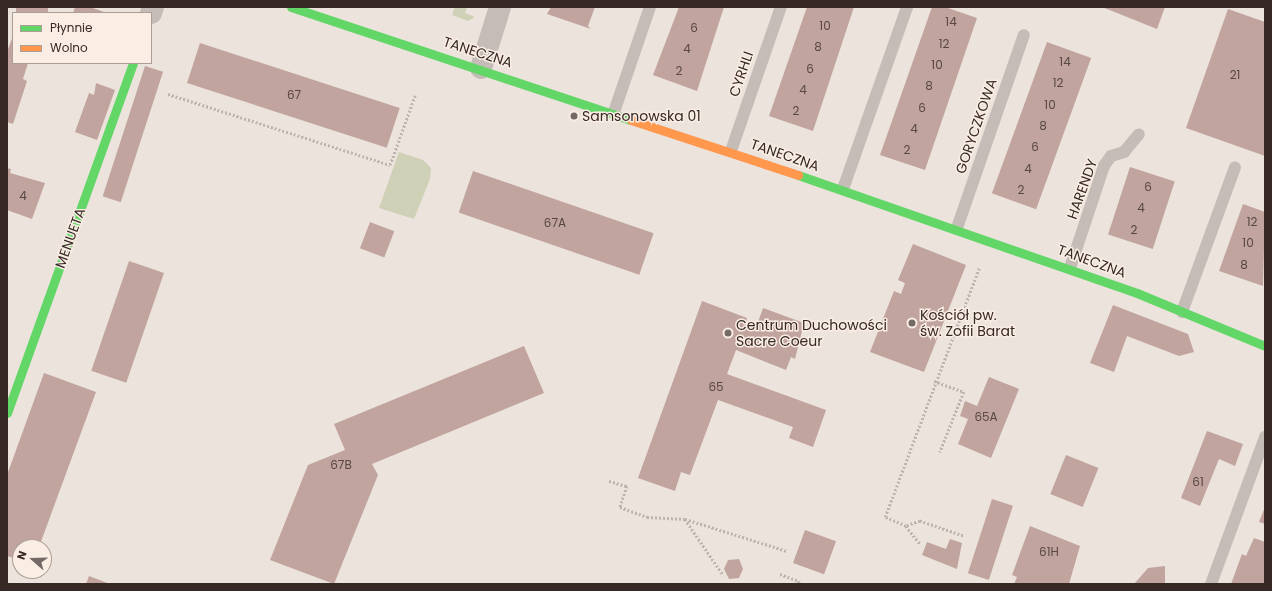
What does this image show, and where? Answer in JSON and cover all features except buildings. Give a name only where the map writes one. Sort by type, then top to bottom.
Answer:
[{"type":"street","name":"TANECZNA","points":[[290,7],[614,112],[957,228],[1070,268],[1265,346]]},
{"type":"street","points":[[481,68],[500,7]]},
{"type":"street","name":"MENUETA","points":[[7,413],[133,64]]},
{"type":"lane","points":[[614,112],[650,7]]},
{"type":"lane","name":"CYRHLI","points":[[730,151],[781,7]]},
{"type":"lane","points":[[843,189],[907,7]]},
{"type":"lane","name":"GORYCZKOWA","points":[[957,228],[1024,35]]},
{"type":"lane","name":"HARENDY","points":[[1070,268],[1104,166],[1112,156],[1124,152],[1139,134]]},
{"type":"lane","points":[[1182,312],[1235,167]]},
{"type":"lane","points":[[1211,584],[1265,437]]},
{"type":"path","points":[[168,94],[390,165],[415,95]]},
{"type":"path","points":[[920,544],[906,526],[885,517],[934,381],[979,268]]},
{"type":"path","points":[[934,381],[964,392],[940,452]]},
{"type":"path","points":[[610,481],[627,486],[620,507],[647,517],[685,519],[787,551]]},
{"type":"path","points":[[685,519],[723,575]]},
{"type":"path","points":[[906,526],[920,520],[963,536]]},
{"type":"path","points":[[780,574],[799,581],[799,584]]},
{"type":"green space","points":[[455,7],[467,7],[465,13],[475,17],[468,21],[452,15]]},
{"type":"green space","points":[[399,152],[423,160],[431,168],[430,179],[414,219],[379,208]]},
{"type":"traffic: fast","points":[[291,7],[631,120]]},
{"type":"traffic: fast","points":[[7,413],[133,64]]},
{"type":"traffic: fast","points":[[798,175],[1137,293],[1265,346]]},
{"type":"traffic: slow","points":[[631,120],[798,175]]},
{"type":"place","name":"Samsonowska 01","points":[[574,116]]},
{"type":"place","name":"Kościół pw. św. Zofii Barat","points":[[912,323]]},
{"type":"place","name":"Centrum Duchowości Sacre Coeur","points":[[728,333]]}]
